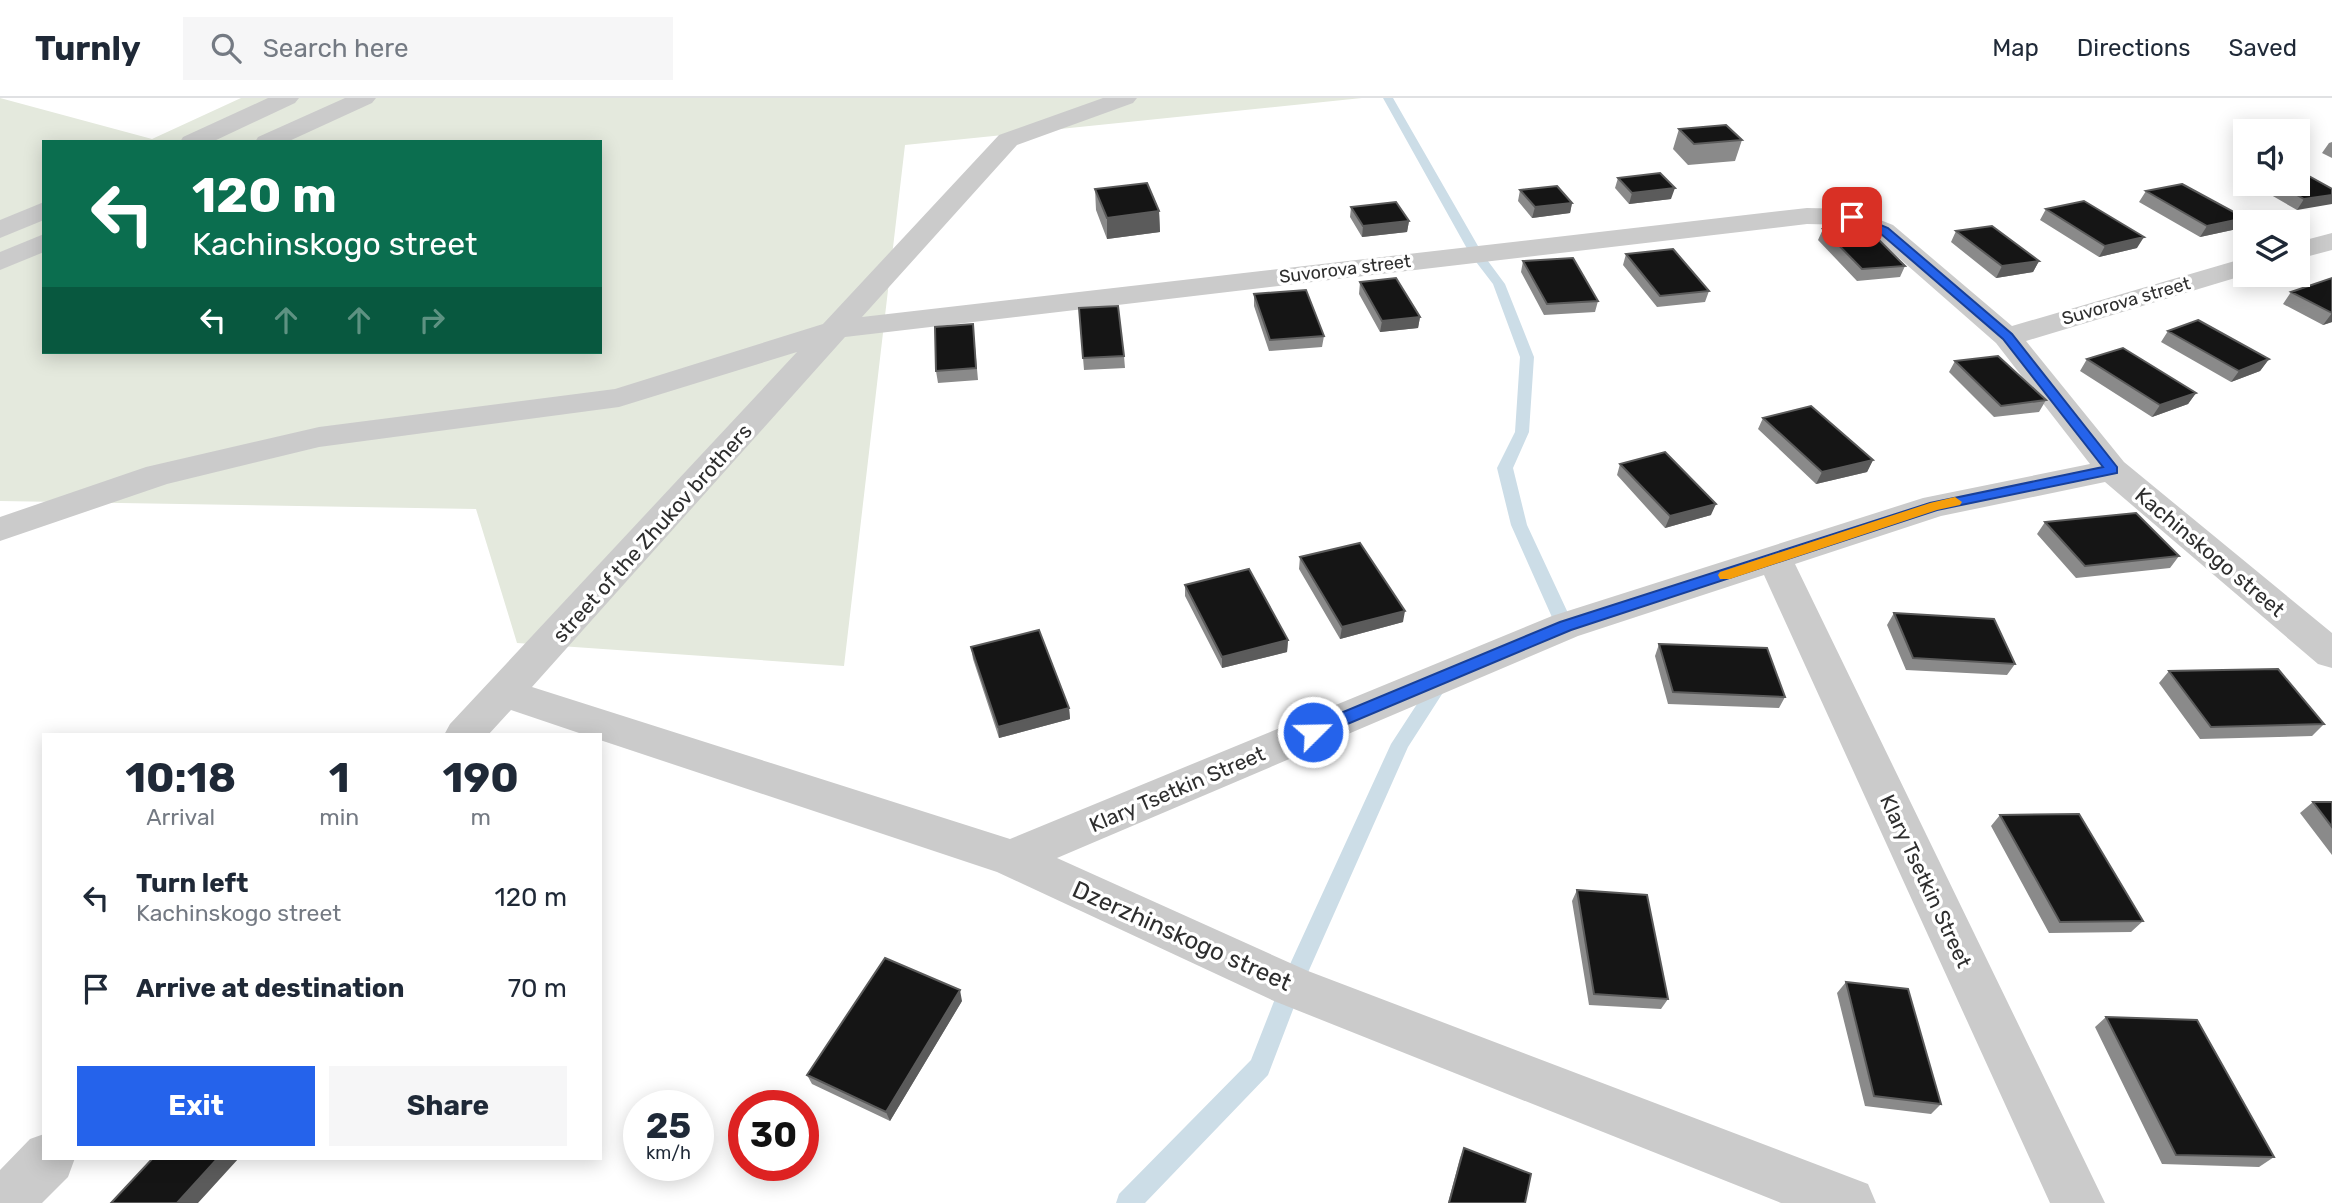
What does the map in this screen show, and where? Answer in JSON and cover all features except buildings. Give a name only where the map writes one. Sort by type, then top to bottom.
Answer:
[{"type":"street","points":[[196,140],[287,98]]},
{"type":"street","points":[[271,140],[364,98]]},
{"type":"street","name":"street of the Zhukov brothers","points":[[466,733],[1008,140],[1055,98]]},
{"type":"street","points":[[1008,140],[1125,98]]},
{"type":"street","points":[[0,230],[42,211]]},
{"type":"street","name":"Suvorova street","points":[[0,529],[158,475],[319,436],[619,398],[838,329],[1807,216],[1852,217]]},
{"type":"street","name":"Kachinskogo street","points":[[1852,217],[1884,231],[2007,337],[2112,470],[2332,654]]},
{"type":"street","points":[[2310,247],[2332,241]]},
{"type":"street","points":[[0,262],[42,243]]},
{"type":"street","name":"Suvorova street","points":[[2007,337],[2233,270]]},
{"type":"street","name":"Klary Tsetkin Street","points":[[1011,859],[1565,626],[1935,506],[2112,470]]},
{"type":"street","name":"Klary Tsetkin Street","points":[[1775,560],[2078,1203]]},
{"type":"street","name":"Dzerzhinskogo street","points":[[505,693],[1011,859],[1292,986],[1849,1203]]},
{"type":"street","points":[[5,1203],[47,1160]]},
{"type":"shaded area","points":[[0,98],[152,139],[241,98],[1362,98],[905,145],[844,666],[517,643],[476,509],[0,501]]},
{"type":"waterway","points":[[1388,98],[1476,254],[1499,284],[1527,357],[1522,432],[1505,468],[1519,525],[1565,626],[1558,630]]},
{"type":"waterway","points":[[1128,1203],[1260,1067],[1291,986],[1400,744],[1438,686],[1444,683]]},
{"type":"slow traffic","points":[[1725,575],[1935,506],[1955,502]]},
{"type":"route","points":[[1313,732],[1565,626],[1935,506],[2112,470],[2007,337],[1884,231],[1852,217]]}]
